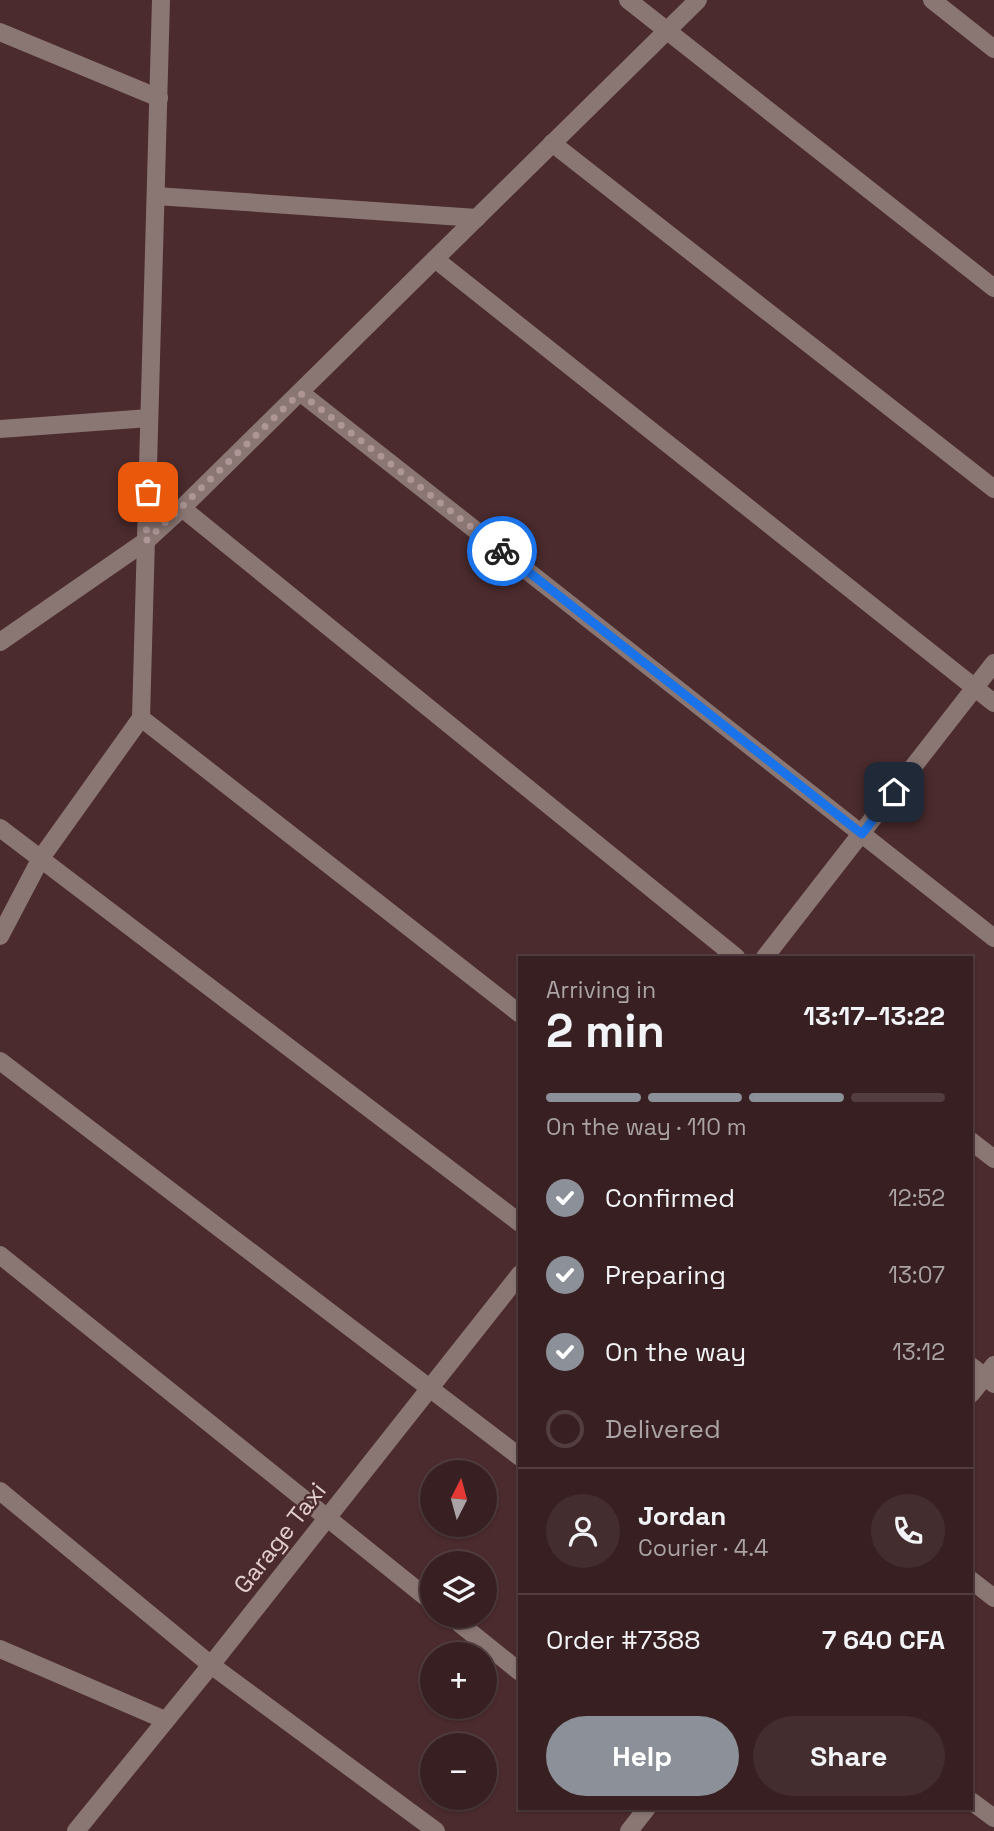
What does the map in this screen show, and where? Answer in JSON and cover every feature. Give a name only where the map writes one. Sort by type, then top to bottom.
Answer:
[{"type":"street","points":[[0,936],[41,859],[141,718],[162,0]]},
{"type":"street","points":[[628,0],[994,288]]},
{"type":"street","points":[[0,642],[146,541],[182,508],[698,0]]},
{"type":"street","points":[[932,0],[994,49]]},
{"type":"street","points":[[0,32],[159,98]]},
{"type":"street","points":[[552,144],[994,489]]},
{"type":"street","points":[[156,196],[477,218]]},
{"type":"street","points":[[435,259],[994,703]]},
{"type":"street","points":[[300,393],[994,938]]},
{"type":"street","points":[[0,429],[149,418]]},
{"type":"street","points":[[182,508],[735,956]]},
{"type":"street","points":[[766,956],[994,663]]},
{"type":"street","points":[[141,718],[518,1012]]},
{"type":"street","points":[[0,828],[518,1221]]},
{"type":"street","points":[[0,1061],[518,1455]]},
{"type":"street","points":[[973,1143],[994,1159]]},
{"type":"street","points":[[0,1255],[420,1592]]},
{"type":"street","name":"Garage Taxi","points":[[76,1831],[518,1277]]},
{"type":"street","points":[[973,1391],[986,1373]]},
{"type":"street","points":[[0,1491],[211,1665],[436,1831]]},
{"type":"street","points":[[973,1582],[994,1598]]},
{"type":"street","points":[[465,1628],[518,1670]]},
{"type":"street","points":[[0,1649],[165,1720]]},
{"type":"street","points":[[973,1802],[994,1818]]},
{"type":"street","points":[[629,1831],[645,1810]]},
{"type":"way so far","points":[[148,492],[146,541],[300,393],[502,551]]},
{"type":"route","points":[[502,551],[862,834],[894,792]]}]
